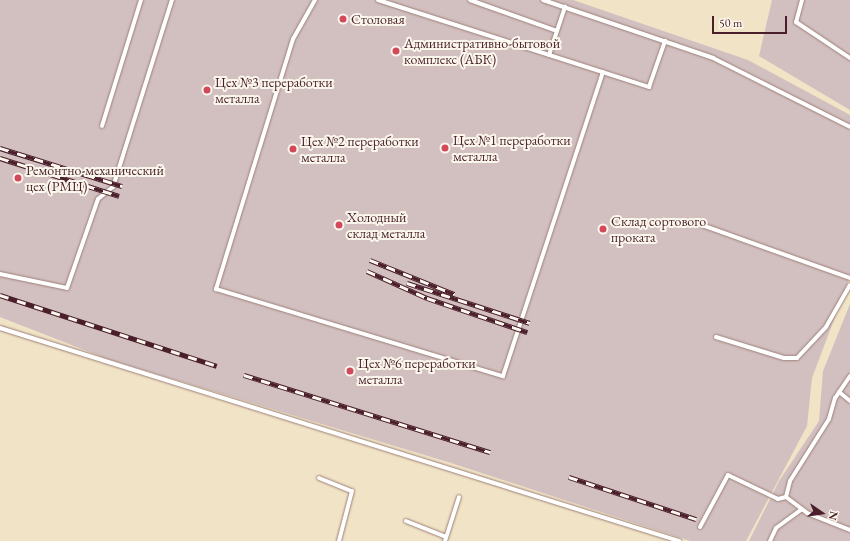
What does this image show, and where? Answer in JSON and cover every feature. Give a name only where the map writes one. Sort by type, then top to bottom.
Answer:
[{"type":"lane","points":[[102,126],[141,0]]},
{"type":"lane","points":[[0,274],[67,288],[98,199],[112,187],[172,0]]},
{"type":"lane","points":[[315,0],[293,39],[216,289],[503,376],[603,72]]},
{"type":"lane","points":[[378,0],[650,87],[665,41]]},
{"type":"lane","points":[[470,0],[557,31]]},
{"type":"lane","points":[[543,0],[713,58],[850,127]]},
{"type":"lane","points":[[802,0],[796,22],[850,58]]},
{"type":"lane","points":[[549,55],[565,7]]},
{"type":"lane","points":[[702,225],[850,278]]},
{"type":"lane","points":[[716,337],[784,358],[797,358],[826,327],[850,285]]},
{"type":"lane","points":[[0,328],[679,541]]},
{"type":"lane","points":[[786,497],[790,481],[829,419],[839,392],[850,376]]},
{"type":"lane","points":[[839,392],[850,401]]},
{"type":"lane","points":[[700,527],[728,475],[778,498],[786,497],[802,509],[850,530]]},
{"type":"lane","points":[[319,478],[352,491],[339,541]]},
{"type":"lane","points":[[406,521],[446,539],[459,497]]},
{"type":"lane","points":[[770,541],[776,528],[802,509]]},
{"type":"shaded area","points":[[0,0],[573,0],[748,60],[850,115],[850,277],[812,378],[807,426],[746,541],[690,541],[451,463],[110,360],[0,317]]},
{"type":"shaded area","points":[[772,0],[850,0],[850,110],[759,56]]},
{"type":"shaded area","points":[[850,304],[850,541],[749,541],[779,481],[819,421],[823,371]]},
{"type":"railway","points":[[0,148],[122,186]]},
{"type":"railway","points":[[0,158],[119,196]]},
{"type":"railway","points":[[370,260],[454,294]]},
{"type":"railway","points":[[367,271],[427,298],[527,332]]},
{"type":"railway","points":[[407,283],[530,323]]},
{"type":"railway","points":[[0,295],[217,366]]},
{"type":"railway","points":[[244,375],[490,452]]},
{"type":"railway","points":[[569,477],[696,519]]},
{"type":"place","name":"Столовая","points":[[343,19]]},
{"type":"place","name":"Административно-бытовой комплекс (АБК)","points":[[396,51]]},
{"type":"place","name":"Цех №3 переработки металла","points":[[207,90]]},
{"type":"place","name":"Цех №1 переработки металла","points":[[445,148]]},
{"type":"place","name":"Цех №2 переработки металла","points":[[293,149]]},
{"type":"place","name":"Ремонтно-механический цех (РМЦ)","points":[[18,178]]},
{"type":"place","name":"Холодный склад металла","points":[[339,225]]},
{"type":"place","name":"Склад сортового проката","points":[[603,229]]},
{"type":"place","name":"Цех №6 переработки металла","points":[[350,371]]}]
